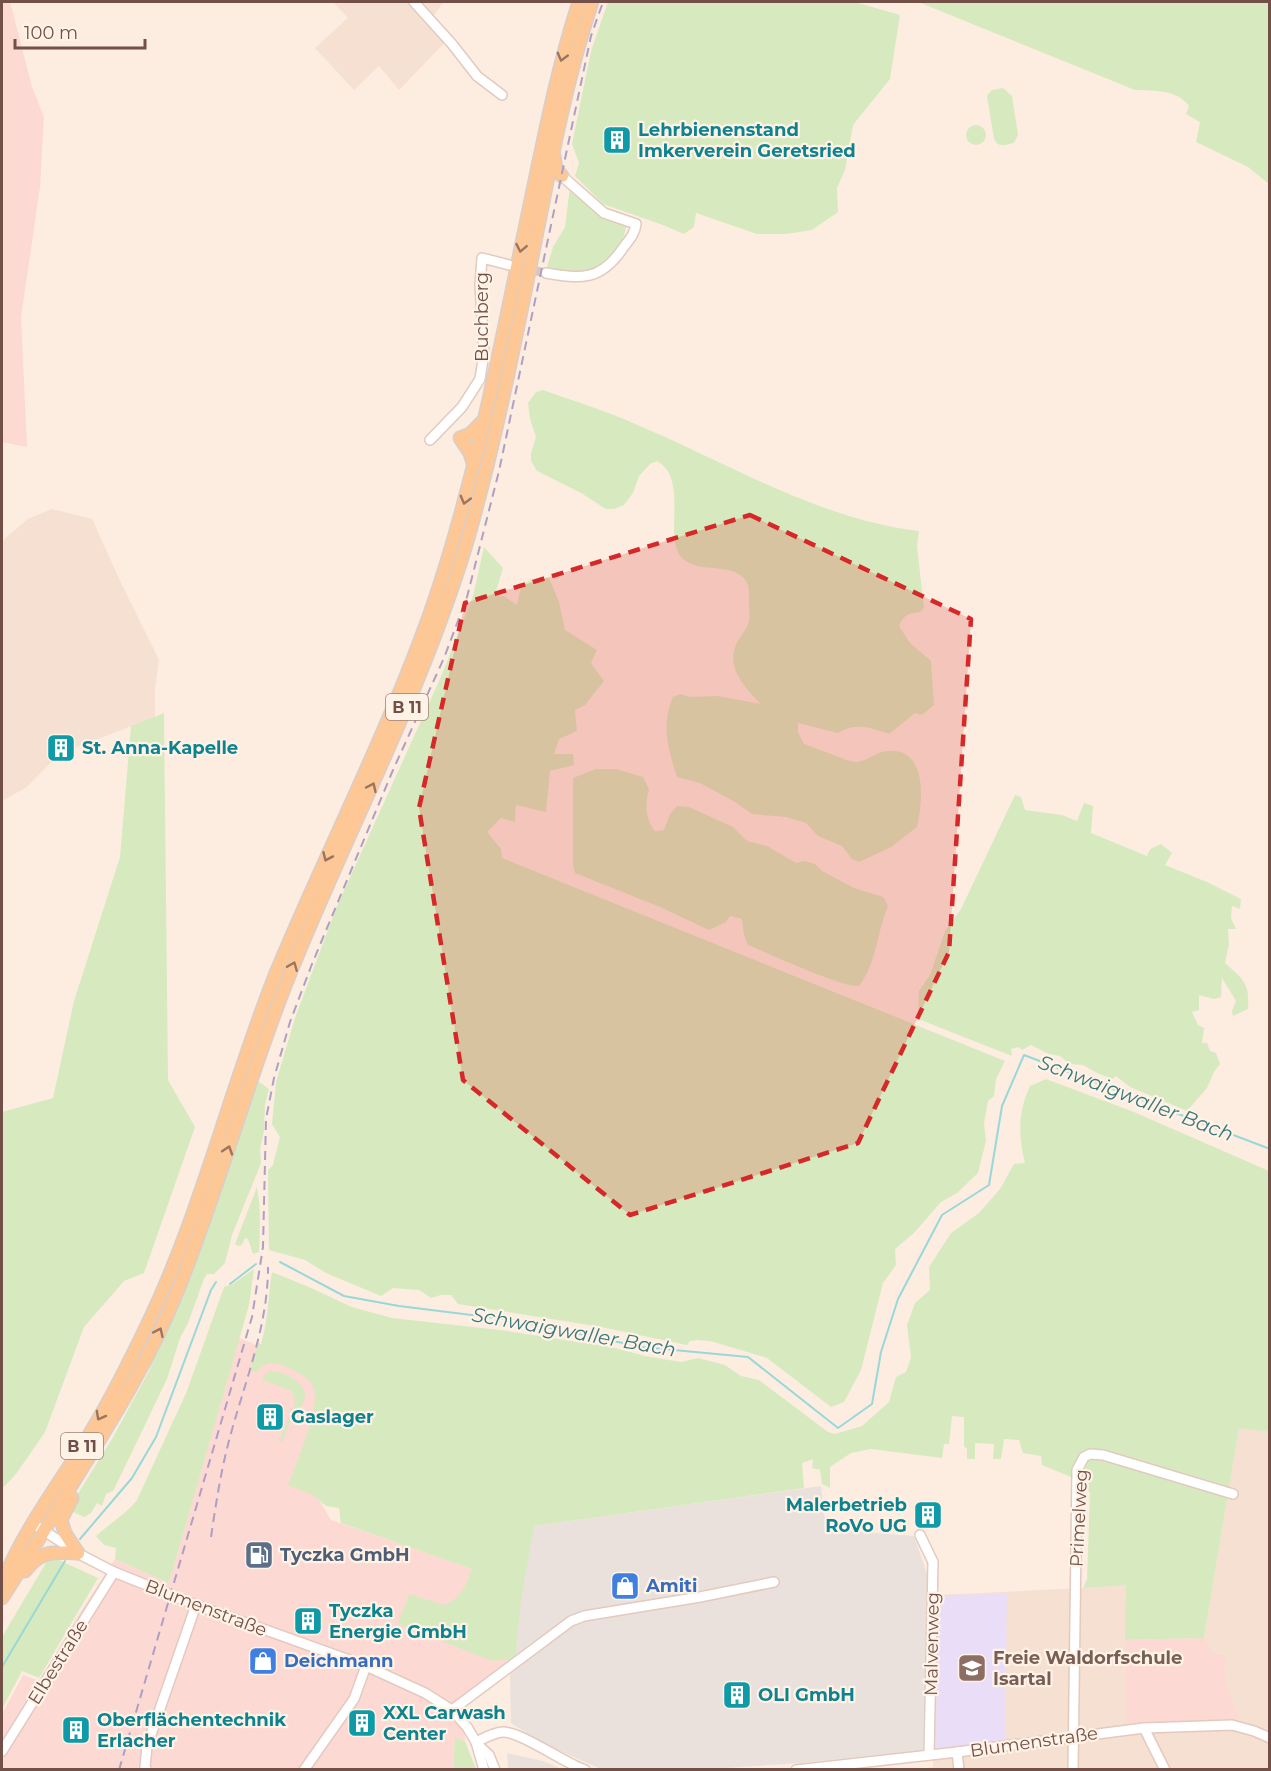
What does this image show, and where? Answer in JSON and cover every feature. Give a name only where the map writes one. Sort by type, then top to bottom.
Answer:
[{"type":"main road","name":"B 11","points":[[2,1598],[9,1564],[93,1428],[136,1350],[165,1288],[194,1214],[276,974],[403,685],[456,533],[474,466],[561,60],[579,2]]},
{"type":"main road","name":"B 11","points":[[6,1584],[44,1530],[81,1470],[156,1339],[176,1295],[208,1212],[260,1052],[287,980],[416,687],[467,539],[497,424],[571,72],[592,2]]},
{"type":"main road","points":[[553,152],[556,170],[562,176]]},
{"type":"main road","points":[[546,186],[554,177],[562,176]]},
{"type":"main road","points":[[474,466],[470,453],[460,438],[477,428],[486,418]]},
{"type":"main road","points":[[78,1552],[65,1533],[61,1520],[76,1490],[81,1470]]},
{"type":"main road","points":[[6,1584],[19,1578],[31,1563],[46,1552],[78,1552]]},
{"type":"street","points":[[414,2],[477,76],[502,95]]},
{"type":"street","points":[[546,273],[573,278],[587,277],[603,271],[616,260],[635,231],[636,224],[604,213],[562,176]]},
{"type":"street","name":"Buchberg","points":[[430,440],[462,407],[480,379],[484,353],[480,285],[482,258],[509,265]]},
{"type":"street","points":[[444,428],[460,438]]},
{"type":"street","name":"Primelweg","points":[[1073,1736],[1077,1470],[1084,1457],[1090,1454],[1103,1455],[1233,1494]]},
{"type":"street","name":"Blumenstraße","points":[[32,1524],[114,1572],[196,1605],[366,1666],[425,1693],[452,1710],[489,1755],[495,1770]]},
{"type":"street","name":"Malvenweg","points":[[920,1535],[933,1562],[929,1755]]},
{"type":"street","name":"Elbestraße","points":[[2,1751],[114,1572]]},
{"type":"street","points":[[452,1710],[571,1621],[584,1616],[774,1582]]},
{"type":"street","points":[[147,1770],[145,1767],[147,1746],[196,1605]]},
{"type":"street","points":[[304,1770],[354,1699],[366,1666]]},
{"type":"street","name":"Blumenstraße","points":[[796,1770],[1144,1728],[1232,1725],[1269,1738]]},
{"type":"street","points":[[1144,1728],[1165,1770]]},
{"type":"street","points":[[484,1770],[476,1742],[505,1731],[585,1770]]},
{"type":"street","points":[[1073,1736],[1073,1770]]},
{"type":"street","points":[[957,1752],[959,1770]]},
{"type":"highlighted area","points":[[750,515],[971,619],[949,952],[858,1143],[630,1215],[463,1080],[419,808],[465,603]]},
{"type":"shaded area","points":[[2,2],[10,2],[32,87],[44,117],[40,187],[21,317],[27,447],[2,442]]},
{"type":"shaded area","points":[[333,2],[444,2],[433,16],[451,36],[399,90],[379,66],[354,90],[315,48],[348,18]]},
{"type":"shaded area","points":[[52,509],[92,519],[159,660],[155,688],[155,717],[59,754],[27,787],[2,801],[2,541],[28,519]]},
{"type":"shaded area","points":[[239,1338],[335,1378],[306,1478],[331,1520],[508,1581],[510,1662],[462,1696],[465,1741],[455,1737],[453,1769],[2,1770],[2,1714],[23,1675],[40,1681],[76,1619],[115,1559],[169,1583]]},
{"type":"shaded area","points":[[1239,1427],[1269,1432],[1269,1769],[915,1770],[933,1767],[938,1595],[1126,1584],[1127,1724],[1237,1719],[1225,1680],[1226,1655],[1214,1653],[1204,1638]]},
{"type":"shaded area","points":[[821,1486],[826,1529],[914,1536],[927,1574],[923,1750],[801,1763],[711,1769],[601,1769],[544,1744],[511,1723],[508,1581],[534,1526]]},
{"type":"shaded area","name":"Freie Waldorfschule Isartal","points":[[1007,1594],[1005,1741],[936,1748],[938,1595]]},
{"type":"shaded area","points":[[1204,1638],[1214,1653],[1226,1655],[1225,1680],[1238,1719],[1127,1724],[1125,1640]]},
{"type":"shaded area","points":[[507,1753],[543,1761],[562,1769],[508,1769]]},
{"type":"green space","points":[[608,2],[855,2],[900,15],[890,79],[853,125],[845,170],[837,188],[838,212],[812,230],[786,234],[757,234],[696,213],[694,227],[684,234],[603,204],[575,176],[579,163],[572,144],[591,51]]},
{"type":"green space","points":[[918,2],[1269,2],[1269,184],[1248,167],[1196,142],[1200,122],[1186,114],[1189,106],[1178,96],[1157,91],[1135,90]]},
{"type":"green space","points":[[1003,88],[1012,96],[1018,135],[1014,143],[1002,145],[994,139],[987,96],[992,90]]},
{"type":"green space","points":[[976,125],[983,128],[986,135],[983,142],[976,145],[969,142],[966,135],[969,128]]},
{"type":"green space","points":[[570,187],[627,224],[616,253],[599,268],[576,272],[546,270],[553,247],[565,227]]},
{"type":"green space","points":[[543,390],[622,418],[809,502],[882,525],[919,531],[917,546],[924,608],[920,612],[907,615],[899,626],[910,643],[931,661],[934,705],[922,715],[915,713],[889,734],[857,727],[838,733],[798,723],[798,732],[804,744],[848,760],[857,762],[887,751],[900,752],[910,758],[920,778],[921,804],[917,827],[891,847],[859,862],[852,859],[842,846],[818,836],[806,823],[786,817],[752,814],[700,783],[677,777],[667,737],[667,717],[673,697],[681,694],[690,697],[717,696],[761,704],[739,678],[734,662],[736,645],[749,621],[748,586],[739,574],[729,570],[696,566],[687,562],[679,554],[674,532],[673,486],[665,468],[657,461],[650,464],[639,476],[633,493],[624,505],[614,509],[606,509],[581,493],[537,471],[531,461],[536,437],[528,403],[536,392]]},
{"type":"green space","points":[[484,547],[503,568],[495,595],[504,596],[517,605],[521,587],[531,579],[549,578],[559,602],[565,630],[597,650],[591,663],[604,681],[585,705],[575,710],[577,731],[559,739],[554,754],[573,754],[574,765],[550,771],[546,812],[516,805],[515,822],[501,818],[487,832],[501,849],[502,858],[1005,1061],[996,1079],[994,1096],[988,1101],[984,1123],[986,1141],[978,1173],[957,1193],[941,1202],[914,1233],[895,1249],[896,1265],[883,1283],[861,1370],[844,1402],[831,1407],[767,1358],[710,1341],[690,1341],[687,1345],[601,1327],[458,1304],[451,1295],[431,1298],[419,1290],[393,1288],[381,1296],[326,1273],[305,1260],[269,1250],[268,1170],[273,1165],[280,1137],[272,1124],[276,1082],[295,1018],[337,906],[440,679],[473,596]]},
{"type":"green space","points":[[164,713],[168,1080],[195,1127],[144,1273],[124,1281],[84,1327],[45,1432],[16,1474],[2,1489],[2,1112],[53,1098],[74,1001],[120,857],[131,726]]},
{"type":"green space","points":[[596,769],[616,769],[643,777],[649,789],[648,816],[655,831],[664,830],[670,814],[677,806],[689,807],[733,827],[747,841],[767,846],[796,863],[805,861],[815,864],[822,871],[854,888],[883,897],[888,906],[873,958],[859,986],[838,982],[748,945],[742,919],[730,916],[726,922],[709,930],[660,907],[575,873],[573,866],[573,778]]},
{"type":"green space","points":[[1015,795],[1021,797],[1025,810],[1062,815],[1077,821],[1084,803],[1093,806],[1091,833],[1147,856],[1150,849],[1161,844],[1172,853],[1165,865],[1241,899],[1240,909],[1232,906],[1231,918],[1236,929],[1228,929],[1229,944],[1225,963],[1244,982],[1248,993],[1248,1009],[1233,1016],[1232,1011],[1236,1001],[1222,978],[1221,997],[1214,999],[1199,995],[1199,1010],[1192,1012],[1198,1025],[1204,1028],[1202,1043],[1207,1043],[1210,1051],[1216,1053],[1220,1064],[1207,1088],[1187,1111],[1130,1087],[1116,1076],[1113,1079],[1083,1065],[1069,1064],[1060,1056],[1049,1054],[1031,1045],[1022,1050],[1018,1047],[1011,1049],[1012,1056],[918,1019],[919,991],[930,975],[945,931],[961,909]]},
{"type":"green space","points":[[255,1079],[269,1089],[260,1149],[261,1163],[232,1235],[225,1263],[214,1274],[207,1274],[204,1279],[180,1338],[167,1379],[113,1491],[106,1494],[102,1506],[97,1503],[91,1513],[84,1517],[71,1511],[77,1495],[112,1439],[149,1371]]},
{"type":"green space","points":[[1046,1079],[1134,1112],[1269,1171],[1269,1432],[1239,1428],[1204,1638],[1125,1640],[1126,1585],[1083,1588],[1087,1579],[1090,1493],[1081,1481],[1042,1465],[1041,1456],[1023,1453],[1019,1440],[1004,1439],[1001,1459],[993,1459],[994,1444],[975,1443],[975,1459],[967,1459],[967,1449],[964,1446],[964,1417],[952,1416],[949,1444],[944,1444],[942,1458],[871,1449],[851,1453],[830,1467],[830,1488],[822,1484],[820,1470],[812,1468],[813,1459],[802,1463],[804,1488],[534,1526],[521,1600],[515,1659],[492,1661],[398,1624],[409,1594],[444,1605],[455,1599],[462,1591],[472,1569],[341,1523],[339,1508],[326,1506],[313,1495],[288,1485],[311,1421],[315,1396],[308,1379],[284,1366],[269,1363],[256,1372],[251,1371],[267,1318],[272,1272],[352,1307],[392,1318],[500,1330],[611,1347],[681,1362],[698,1358],[725,1365],[741,1376],[759,1380],[828,1432],[835,1434],[862,1426],[889,1402],[896,1377],[906,1372],[911,1358],[907,1325],[915,1303],[930,1290],[929,1267],[951,1233],[979,1213],[1000,1189],[1014,1164],[1025,1163],[1020,1133],[1023,1105],[1030,1086]]},
{"type":"green space","points":[[257,1187],[260,1211],[259,1252],[253,1254],[248,1239],[245,1238],[242,1245],[235,1244]]},
{"type":"green space","points":[[254,1269],[249,1305],[169,1583],[115,1559],[116,1548],[104,1545],[96,1536],[137,1500],[187,1391],[224,1287],[233,1284]]},
{"type":"green space","points":[[270,1371],[292,1378],[301,1385],[306,1395],[302,1405],[294,1412],[282,1442],[279,1442],[295,1403],[292,1391],[262,1380]]},
{"type":"green space","points":[[50,1556],[98,1578],[39,1678],[22,1671],[2,1709],[2,1637]]},
{"type":"green space","points":[[455,1737],[465,1741],[476,1769],[453,1769]]},
{"type":"waterway","name":"Schwaigwaller Bach","points":[[280,1262],[344,1296],[399,1306],[512,1320],[642,1347],[748,1357],[838,1428],[872,1404],[881,1352],[898,1299],[942,1215],[989,1185],[1002,1106],[1024,1055],[1270,1149]]},
{"type":"waterway","name":"Schwaigwaller Bach","points":[[230,1284],[256,1264]]},
{"type":"waterway","name":"Schwaigwaller Bach","points":[[80,1539],[132,1478],[156,1437],[216,1282]]},
{"type":"waterway","name":"Schwaigwaller Bach","points":[[2,1667],[65,1561]]},
{"type":"tunnel","points":[[523,268],[546,273]]},
{"type":"railway","points":[[119,1770],[252,1317],[263,1247],[266,1119],[274,1078],[290,1022],[312,964],[393,770],[444,658],[467,597],[499,471],[591,36],[603,2]]},
{"type":"railway","points":[[211,1537],[227,1449],[260,1332],[268,1267]]},
{"type":"place","name":"Lehrbienenstand Imkerverein Geretsried","points":[[617,140]]},
{"type":"place","name":"St. Anna-Kapelle","points":[[61,748]]},
{"type":"place","name":"Gaslager","points":[[270,1417]]},
{"type":"place","name":"Malerbetrieb RoVo UG","points":[[928,1515]]},
{"type":"place","name":"Tyczka GmbH","points":[[259,1555]]},
{"type":"place","name":"Amiti","points":[[625,1586]]},
{"type":"place","name":"Tyczka Energie GmbH","points":[[308,1621]]},
{"type":"place","name":"Deichmann","points":[[263,1661]]},
{"type":"place","name":"Freie Waldorfschule Isartal","points":[[972,1668]]},
{"type":"place","name":"OLI GmbH","points":[[737,1695]]},
{"type":"place","name":"XXL Carwash Center","points":[[362,1723]]},
{"type":"place","name":"Oberflächentechnik Erlacher","points":[[76,1730]]}]
